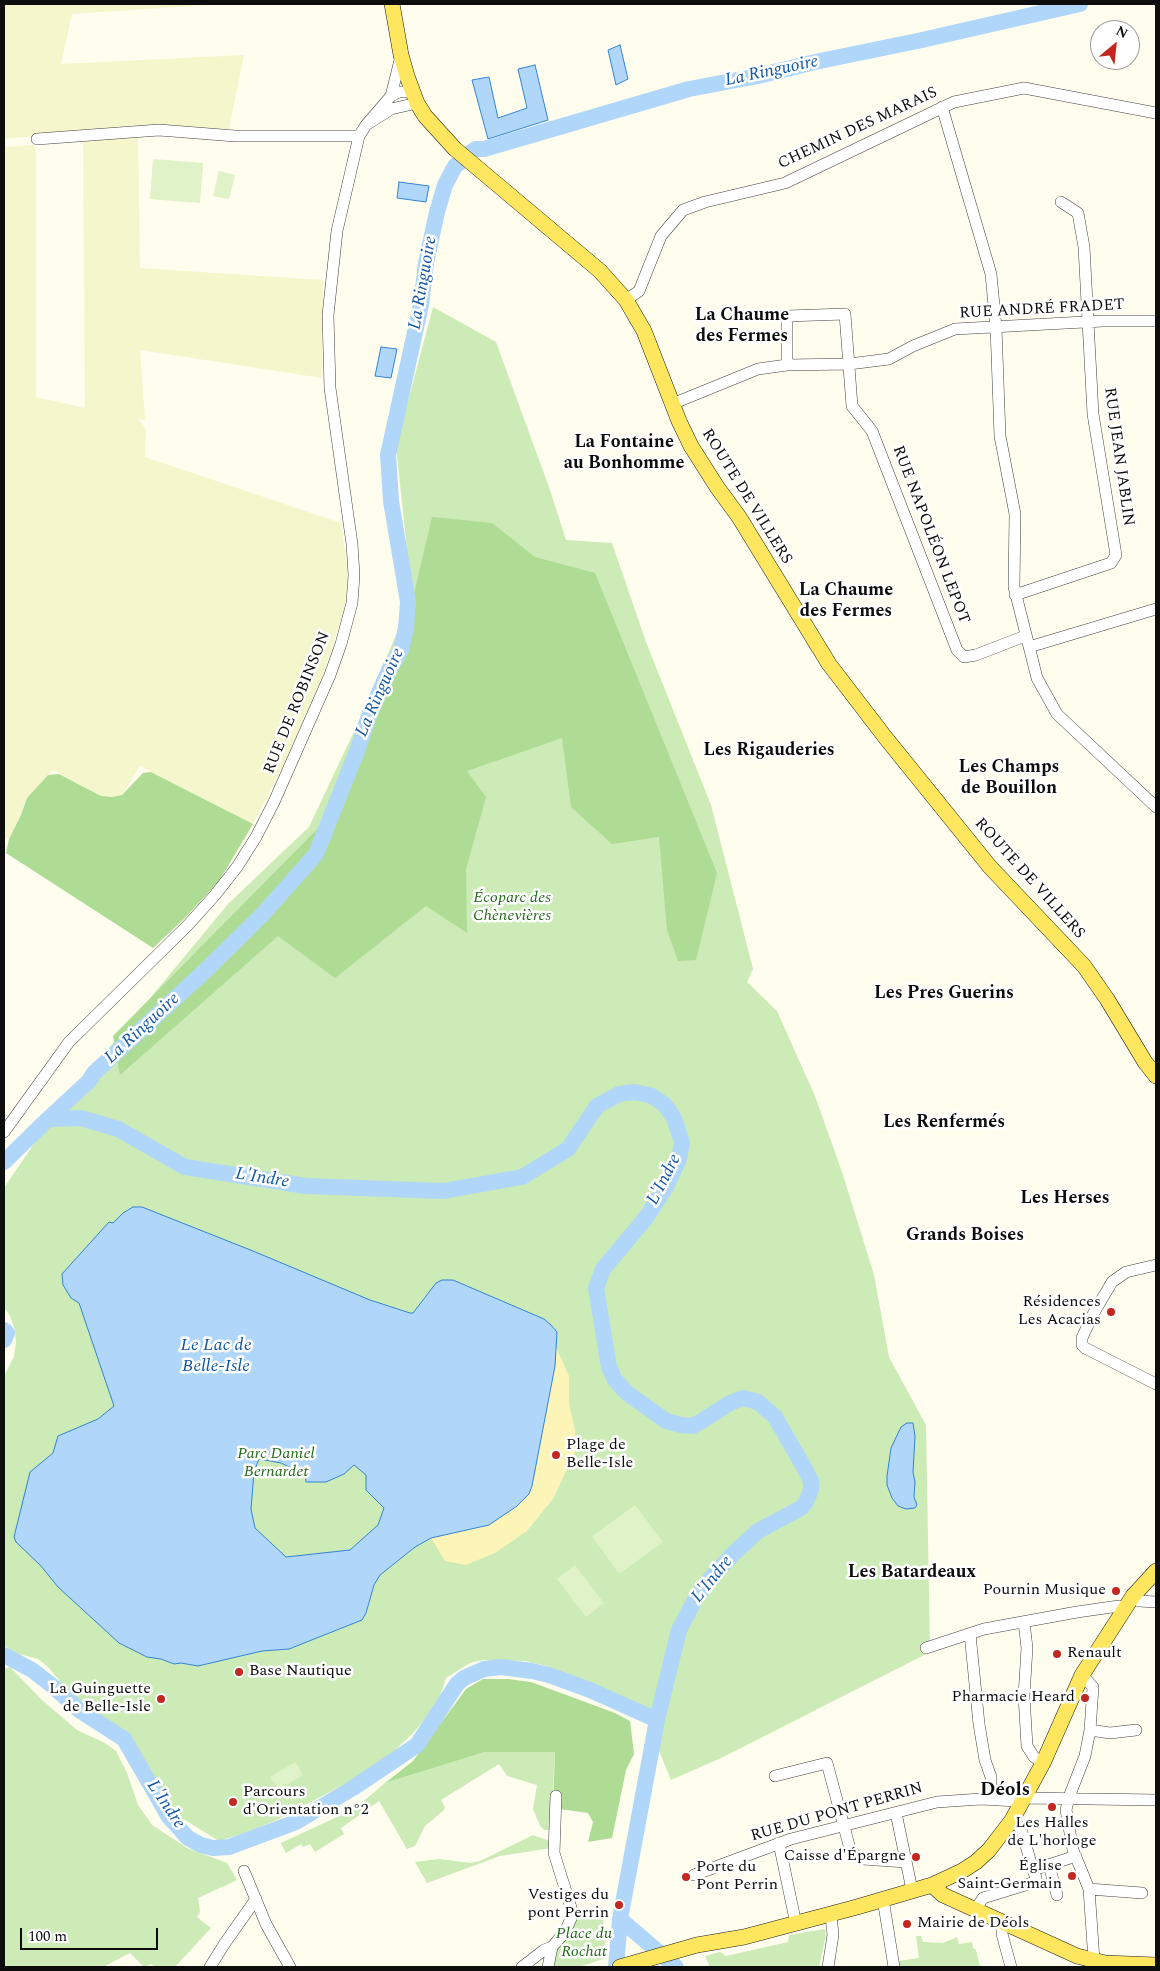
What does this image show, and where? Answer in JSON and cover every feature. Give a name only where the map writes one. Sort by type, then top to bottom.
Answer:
[{"type":"main road","name":"ROUTE DE VILLERS","points":[[392,4],[401,54],[415,97],[435,129],[455,149],[600,271],[626,300],[644,331],[684,432],[703,466],[739,517],[829,664],[990,867],[1084,966],[1108,999],[1145,1062],[1156,1076]]},
{"type":"main road","points":[[620,1967],[697,1945],[744,1938],[932,1885],[962,1871],[984,1855],[1012,1820],[1023,1801],[1043,1763],[1082,1675],[1129,1602],[1156,1571]]},
{"type":"main road","points":[[932,1885],[943,1895],[1061,1950],[1121,1966],[1149,1966]]},
{"type":"street","name":"RUE DE ROBINSON","points":[[4,1132],[69,1042],[188,925],[237,867],[256,837],[292,764],[330,675],[352,603],[354,575],[352,544],[330,388],[328,315],[337,231],[359,136],[391,96],[401,54]]},
{"type":"street","name":"CHEMIN DES MARAIS","points":[[626,300],[639,291],[661,236],[683,210],[705,202],[785,183],[954,102],[1024,88],[1156,113]]},
{"type":"street","points":[[391,96],[399,92],[415,97]]},
{"type":"street","name":"RUE DE ROBINSON","points":[[366,125],[415,97]]},
{"type":"street","points":[[942,107],[991,274],[996,327],[1000,436],[1015,514],[1015,595],[1038,678],[1057,714],[1156,807]]},
{"type":"street","points":[[37,138],[159,130],[235,136],[359,136]]},
{"type":"street","name":"RUE JEAN JABLIN","points":[[1015,595],[1111,563],[1116,555],[1093,414],[1084,247],[1078,213],[1061,202]]},
{"type":"street","points":[[787,364],[787,316],[845,314],[849,364]]},
{"type":"street","name":"RUE ANDRÉ FRADET","points":[[672,404],[758,369],[787,364],[849,364],[889,359],[914,346],[956,329],[1088,322],[1156,321]]},
{"type":"street","name":"RUE NAPOLÉON LEPOT","points":[[849,364],[852,406],[872,431],[957,650],[964,657],[1027,642]]},
{"type":"street","points":[[1027,642],[1156,609]]},
{"type":"street","points":[[1156,1265],[1126,1272],[1112,1282],[1092,1316],[1082,1338],[1082,1345],[1085,1348],[1156,1384]]},
{"type":"street","points":[[926,1648],[984,1629],[1119,1606],[1129,1602],[1156,1602]]},
{"type":"street","points":[[1024,1622],[1027,1648],[1024,1696],[1027,1746],[1034,1757],[1043,1763]]},
{"type":"street","points":[[970,1634],[979,1724],[985,1760],[991,1777],[992,1800]]},
{"type":"street","points":[[1082,1675],[1093,1686],[1090,1730],[1085,1756],[1066,1810],[1076,1856],[1089,1889],[1094,1960]]},
{"type":"street","points":[[1090,1730],[1110,1733],[1136,1730]]},
{"type":"street","points":[[775,1776],[827,1763],[850,1849],[855,1856],[863,1859],[906,1862]]},
{"type":"street","points":[[548,1967],[552,1948],[565,1932],[573,1914],[554,1853],[556,1796]]},
{"type":"street","name":"RUE DU PONT PERRIN","points":[[694,1875],[779,1843],[936,1802],[981,1799],[1023,1801],[1069,1797],[1156,1800]]},
{"type":"street","points":[[896,1813],[912,1890]]},
{"type":"street","points":[[975,1910],[983,1898],[1035,1882],[1036,1878],[1022,1832],[1018,1824],[1012,1820]]},
{"type":"street","points":[[779,1843],[796,1924]]},
{"type":"street","points":[[1033,1870],[1076,1856]]},
{"type":"street","points":[[1049,1865],[1057,1895]]},
{"type":"street","points":[[244,1871],[266,1924],[290,1967]]},
{"type":"street","points":[[1089,1889],[1142,1893]]},
{"type":"street","points":[[210,1967],[256,1899]]},
{"type":"street","points":[[883,1899],[894,1967]]},
{"type":"street","points":[[828,1967],[833,1935],[831,1915]]},
{"type":"street","points":[[1002,1921],[1002,1934],[1011,1967]]},
{"type":"street","points":[[522,1967],[544,1950],[552,1948]]},
{"type":"green space","points":[[4,4],[222,4],[72,14],[61,64],[244,55],[229,129],[35,136],[4,139]]},
{"type":"green space","points":[[138,136],[140,268],[323,280],[322,378],[140,350],[145,420],[138,419],[146,429],[145,457],[341,523],[347,565],[347,591],[343,613],[324,672],[285,762],[253,824],[140,766],[122,795],[112,797],[101,796],[53,770],[27,798],[9,839],[4,837],[4,147],[33,145],[36,150],[36,397],[85,408],[83,139]]},
{"type":"green space","points":[[153,159],[203,163],[200,203],[150,199]]},
{"type":"green space","points":[[219,171],[235,175],[229,199],[213,196]]},
{"type":"green space","points":[[433,307],[496,342],[550,490],[566,540],[612,543],[646,642],[711,805],[753,969],[747,982],[777,1011],[815,1096],[843,1175],[874,1275],[889,1357],[926,1425],[930,1652],[721,1758],[671,1780],[640,1705],[633,1706],[610,1698],[547,1666],[525,1661],[483,1660],[470,1663],[446,1678],[438,1702],[415,1731],[390,1755],[358,1777],[281,1818],[248,1832],[219,1841],[177,1815],[129,1736],[75,1699],[48,1667],[38,1659],[15,1653],[4,1645],[4,1376],[14,1357],[16,1342],[15,1330],[10,1316],[4,1307],[4,1188],[42,1132],[52,1126],[55,1113],[228,904],[309,827],[366,706],[412,597],[396,446]]},
{"type":"green space","points":[[432,517],[492,523],[535,557],[595,573],[717,873],[696,960],[678,961],[667,930],[659,837],[612,844],[571,807],[562,738],[467,771],[486,797],[466,869],[467,933],[426,906],[335,978],[278,936],[120,1075],[113,1036],[339,807],[412,602]]},
{"type":"green space","points":[[151,772],[253,824],[219,881],[184,919],[153,948],[6,853],[9,839],[27,798],[48,775],[59,774],[101,796],[112,797],[122,795],[143,773]]},
{"type":"green space","points":[[635,1505],[663,1542],[619,1574],[592,1536]]},
{"type":"green space","points":[[575,1565],[604,1603],[586,1617],[557,1579]]},
{"type":"green space","points":[[10,1667],[42,1700],[77,1730],[105,1743],[116,1751],[127,1773],[138,1805],[152,1825],[187,1848],[227,1863],[237,1880],[198,1898],[200,1912],[197,1917],[211,1928],[175,1967],[155,1967],[151,1964],[144,1967],[130,1953],[103,1967],[4,1967],[4,1669]]},
{"type":"green space","points":[[483,1679],[508,1679],[531,1682],[615,1713],[630,1721],[634,1754],[626,1770],[612,1838],[588,1842],[593,1822],[588,1813],[553,1808],[555,1752],[485,1752],[385,1783],[413,1761],[466,1689]]},
{"type":"green space","points":[[485,1752],[555,1752],[551,1830],[544,1830],[540,1826],[533,1809],[537,1785],[507,1776],[499,1764],[441,1800],[445,1807],[443,1811],[425,1826],[415,1846],[407,1849],[379,1801],[341,1828],[344,1834],[315,1852],[310,1844],[303,1847],[301,1844],[286,1853],[281,1843],[354,1809],[385,1783]]},
{"type":"green space","points":[[295,1762],[303,1775],[279,1790],[270,1777]]},
{"type":"green space","points":[[533,1835],[552,1842],[552,1848],[500,1856],[427,1883],[415,1862],[439,1859],[471,1863],[480,1861]]},
{"type":"green space","name":"Place du Rochat","points":[[603,1912],[606,1958],[579,1967],[554,1967],[556,1950],[574,1921]]},
{"type":"green space","points":[[825,1929],[826,1935],[819,1967],[710,1967],[705,1956],[720,1952],[726,1956],[788,1942],[789,1935]]},
{"type":"green space","points":[[916,1936],[921,1936],[923,1942],[943,1943],[957,1937],[959,1944],[972,1942],[980,1967],[899,1967],[898,1961],[919,1958]]},
{"type":"sand","name":"Plage de Belle-Isle","points":[[556,1347],[569,1376],[569,1404],[575,1430],[576,1450],[553,1499],[527,1531],[495,1553],[466,1565],[445,1561],[431,1538],[489,1525],[517,1506],[555,1366]]},
{"type":"water","points":[[620,45],[628,79],[616,85],[608,50]]},
{"type":"water","points":[[535,65],[548,120],[488,139],[472,80],[489,77],[498,118],[527,108],[518,69]]},
{"type":"water","points":[[399,182],[429,186],[426,202],[397,198]]},
{"type":"water","points":[[381,347],[397,349],[391,378],[375,376]]},
{"type":"water","name":"Le Lac de Belle-Isle","points":[[133,1207],[142,1207],[370,1300],[410,1313],[413,1313],[436,1283],[442,1280],[453,1280],[544,1319],[557,1332],[555,1366],[529,1494],[517,1506],[489,1525],[431,1538],[415,1547],[380,1575],[374,1585],[366,1613],[362,1620],[289,1649],[262,1651],[198,1666],[181,1663],[174,1664],[161,1659],[147,1657],[119,1643],[58,1587],[41,1566],[16,1542],[14,1537],[30,1472],[53,1453],[58,1436],[98,1419],[114,1406],[79,1303],[71,1298],[63,1285],[62,1274],[109,1222],[113,1223],[123,1213]],"holes":[[[259,1459],[281,1463],[305,1475],[306,1482],[326,1482],[344,1474],[354,1465],[366,1475],[366,1490],[384,1508],[378,1525],[350,1550],[286,1557],[255,1528],[251,1509],[254,1472]]]},
{"type":"water","points":[[907,1423],[913,1423],[915,1436],[913,1472],[915,1482],[914,1497],[917,1505],[915,1508],[906,1509],[898,1506],[892,1498],[887,1485],[887,1476],[891,1448],[901,1427]]},
{"type":"waterway","name":"La Ringuoire","points":[[468,154],[476,149],[484,149],[689,89],[758,76],[1080,4]]},
{"type":"waterway","name":"La Ringuoire","points":[[48,1119],[89,1081],[94,1073],[207,969],[263,914],[316,854],[370,713],[390,668],[401,650],[406,628],[408,602],[391,501],[388,455],[421,305],[426,263],[437,212],[445,185],[455,166],[462,161]]},
{"type":"waterway","name":"L'Indre","points":[[4,1162],[48,1119],[81,1118],[118,1129],[185,1167],[306,1186],[444,1191],[522,1177],[568,1149],[597,1106],[619,1094],[635,1092],[652,1096],[665,1105],[674,1118],[682,1142],[679,1159],[666,1187],[645,1219],[603,1269],[596,1288],[609,1367],[615,1380],[627,1393],[666,1421],[681,1425],[693,1426],[730,1403],[743,1398],[758,1402],[775,1417],[811,1481],[811,1490],[801,1508],[758,1531],[734,1553],[696,1598],[679,1630],[657,1720],[620,1919],[616,1967]]},
{"type":"waterway","name":"L'Indre","points":[[4,1330],[7,1333],[4,1340]]},
{"type":"waterway","name":"L'Indre","points":[[4,1655],[32,1670],[79,1710],[124,1739],[169,1817],[188,1838],[201,1845],[213,1848],[229,1847],[296,1822],[353,1788],[417,1745],[457,1684],[464,1678],[484,1669],[501,1667],[549,1675],[590,1690],[657,1720]]},
{"type":"waterway","points":[[620,1919],[676,1967]]},
{"type":"place","name":"Résidences Les Acacias","points":[[1111,1312]]},
{"type":"place","name":"Plage de Belle-Isle","points":[[556,1455]]},
{"type":"place","name":"Pournin Musique","points":[[1116,1591]]},
{"type":"place","name":"Renault","points":[[1057,1654]]},
{"type":"place","name":"Base Nautique","points":[[239,1672]]},
{"type":"place","name":"Pharmacie Heard","points":[[1085,1698]]},
{"type":"place","name":"La Guinguette de Belle-Isle","points":[[161,1699]]},
{"type":"place","name":"Parcours d'Orientation n°2","points":[[233,1802]]},
{"type":"place","name":"Les Halles de L'horloge","points":[[1052,1807]]},
{"type":"place","name":"Caisse d'Épargne","points":[[916,1857]]},
{"type":"place","name":"Église Saint-Germain","points":[[1072,1876]]},
{"type":"place","name":"Porte du Pont Perrin","points":[[686,1877]]},
{"type":"place","name":"Vestiges du pont Perrin","points":[[619,1905]]},
{"type":"place","name":"Mairie de Déols","points":[[907,1924]]},
{"type":"district","name":"La Chaume des Fermes","points":[[742,326]]},
{"type":"district","name":"La Fontaine au Bonhomme","points":[[624,453]]},
{"type":"district","name":"La Chaume des Fermes","points":[[846,601]]},
{"type":"district","name":"Les Rigauderies","points":[[769,751]]},
{"type":"district","name":"Les Champs de Bouillon","points":[[1009,778]]},
{"type":"district","name":"Les Pres Guerins","points":[[944,994]]},
{"type":"district","name":"Les Renfermés","points":[[944,1123]]},
{"type":"district","name":"Les Herses","points":[[1065,1199]]},
{"type":"district","name":"Grands Boises","points":[[965,1236]]},
{"type":"district","name":"Les Batardeaux","points":[[912,1573]]},
{"type":"district","name":"Déols","points":[[1005,1791]]},
{"type":"park label","name":"Écoparc des Chènevières","points":[[512,908]]},
{"type":"park label","name":"Parc Daniel Bernardet","points":[[276,1464]]}]
